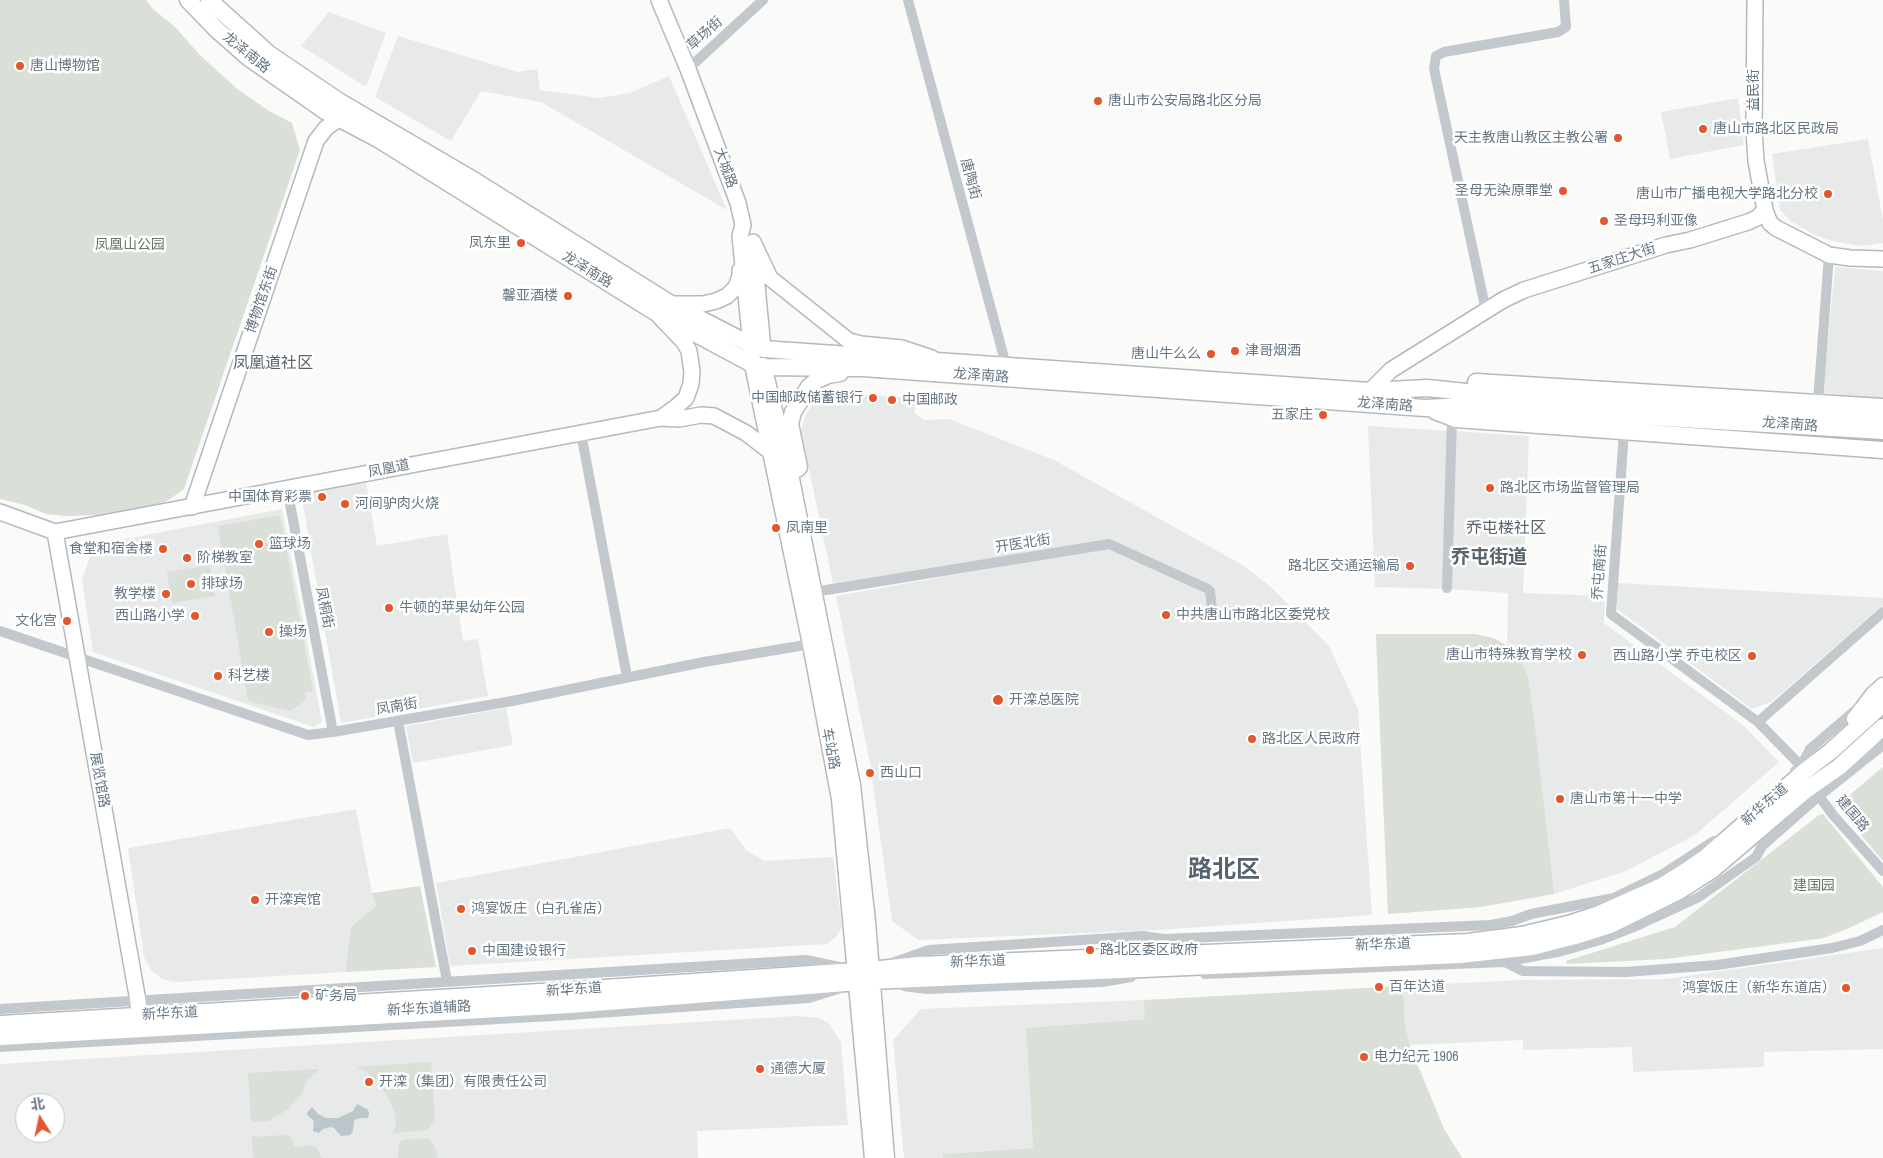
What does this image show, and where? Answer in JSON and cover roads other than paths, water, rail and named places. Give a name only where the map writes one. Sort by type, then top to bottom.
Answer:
[{"type":"main road","name":"龙泽南路","points":[[188,0],[216,29],[249,58],[325,111],[347,113],[475,181],[670,304],[757,347],[1370,391],[1427,388],[1476,394],[1807,413],[1883,420]]},
{"type":"main road","name":"龙泽南路","points":[[208,0],[269,54],[378,139],[656,312],[758,365],[863,368],[1425,408],[1468,406],[1883,431]]},
{"type":"main road","name":"车站路","points":[[757,347],[771,452],[811,644],[840,799],[886,1158]]},
{"type":"main road","name":"车站路","points":[[758,365],[791,479],[852,786],[873,1158]]},
{"type":"main road","points":[[791,479],[799,467],[790,424],[800,399],[808,387],[828,375],[863,368]]},
{"type":"main road","points":[[1427,388],[1457,381],[1883,407]]},
{"type":"main road","points":[[1425,408],[1452,417],[1624,432],[1883,450]]},
{"type":"main road","name":"新华东道","points":[[863,976],[929,964],[1468,942],[1522,935],[1568,924],[1599,914],[1662,886],[1706,858],[1803,769],[1832,751],[1880,695]]},
{"type":"main road","name":"新华东道","points":[[0,1036],[139,1021],[574,990],[863,976],[1499,957],[1601,928],[1679,891],[1712,870],[1806,790],[1839,768],[1883,727]]},
{"type":"main road","points":[[1839,768],[1883,743]]},
{"type":"main road","name":"新华东道","points":[[0,1024],[139,1021]]},
{"type":"street","name":"大城路","points":[[659,0],[688,69],[738,203],[745,234]]},
{"type":"street","name":"草场街","points":[[688,69],[763,0]]},
{"type":"street","name":"唐陶街","points":[[908,0],[1006,365]]},
{"type":"street","points":[[1486,311],[1434,69],[1436,56],[1444,52],[1558,32],[1566,27],[1564,0]]},
{"type":"street","name":"益民街","points":[[1756,0],[1754,130],[1756,161],[1765,210]]},
{"type":"street","name":"博物馆东街","points":[[192,507],[316,141],[326,128],[347,113]]},
{"type":"street","points":[[1765,210],[1770,223],[1776,228],[1829,255],[1883,259]]},
{"type":"street","name":"五家庄大街","points":[[1370,391],[1391,370],[1504,300],[1524,290],[1666,245],[1690,240],[1748,222],[1757,218],[1765,210]]},
{"type":"street","points":[[670,304],[716,302],[736,288],[740,276],[738,246],[745,234]]},
{"type":"street","points":[[745,234],[757,347]]},
{"type":"street","points":[[745,234],[770,278],[849,341],[902,348],[938,360]]},
{"type":"street","points":[[1818,402],[1829,255]]},
{"type":"street","points":[[656,312],[684,342],[692,359],[691,384],[686,398],[661,418]]},
{"type":"street","name":"凤凰道","points":[[55,532],[661,418],[679,419],[701,415],[714,416],[746,434],[771,452]]},
{"type":"street","points":[[1447,588],[1452,417]]},
{"type":"street","name":"乔屯南街","points":[[1624,432],[1610,614],[1758,722],[1803,769]]},
{"type":"street","points":[[581,433],[627,677]]},
{"type":"street","name":"凤桐街","points":[[287,488],[333,732]]},
{"type":"street","points":[[0,512],[55,532]]},
{"type":"street","name":"展览馆路","points":[[55,532],[139,1021]]},
{"type":"street","name":"开医北街","points":[[814,592],[1109,544],[1208,589],[1210,591],[1212,608]]},
{"type":"street","points":[[1758,722],[1883,612]]},
{"type":"street","name":"凤南街","points":[[0,631],[308,735],[398,721],[704,662],[811,644]]},
{"type":"street","points":[[1803,769],[1810,749],[1880,695]]},
{"type":"street","points":[[398,721],[447,981]]},
{"type":"street","points":[[1499,957],[1562,951],[1600,940],[1636,926],[1699,897],[1756,857],[1762,846],[1883,743]]},
{"type":"street","name":"建国路","points":[[1820,796],[1833,815],[1883,872]]},
{"type":"street","points":[[1499,957],[1523,972],[1626,972],[1717,965],[1832,948],[1860,941],[1883,930]]},
{"type":"street","name":"新华东道辅路","points":[[0,1048],[139,1021],[447,981],[806,960],[863,976]]},
{"type":"street","name":"新华东道辅路","points":[[0,1009],[139,1021],[560,1016],[808,998],[863,976]]},
{"type":"place","name":"唐山博物馆","points":[[20,66]]},
{"type":"place","name":"唐山市公安局路北区分局","points":[[1098,101]]},
{"type":"place","name":"唐山市路北区民政局","points":[[1703,129]]},
{"type":"place","name":"天主教唐山教区主教公署","points":[[1618,138]]},
{"type":"place","name":"圣母无染原罪堂","points":[[1563,191]]},
{"type":"place","name":"唐山市广播电视大学路北分校","points":[[1828,194]]},
{"type":"place","name":"圣母玛利亚像","points":[[1604,221]]},
{"type":"place","name":"凤东里","points":[[521,243]]},
{"type":"place","name":"馨亚酒楼","points":[[568,296]]},
{"type":"place","name":"津哥烟酒","points":[[1235,351]]},
{"type":"place","name":"唐山牛么么","points":[[1211,354]]},
{"type":"place","name":"中国邮政储蓄银行","points":[[873,398]]},
{"type":"place","name":"中国邮政","points":[[892,400]]},
{"type":"place","name":"五家庄","points":[[1323,415]]},
{"type":"place","name":"路北区市场监督管理局","points":[[1490,488]]},
{"type":"place","name":"中国体育彩票","points":[[322,497]]},
{"type":"place","name":"河间驴肉火烧","points":[[345,504]]},
{"type":"place","name":"凤南里","points":[[776,528]]},
{"type":"place","name":"篮球场","points":[[259,544]]},
{"type":"place","name":"食堂和宿舍楼","points":[[163,549]]},
{"type":"place","name":"阶梯教室","points":[[187,558]]},
{"type":"place","name":"路北区交通运输局","points":[[1410,566]]},
{"type":"place","name":"排球场","points":[[191,584]]},
{"type":"place","name":"教学楼","points":[[166,594]]},
{"type":"place","name":"牛顿的苹果幼年公园","points":[[389,608]]},
{"type":"place","name":"中共唐山市路北区委党校","points":[[1166,615]]},
{"type":"place","name":"西山路小学","points":[[195,616]]},
{"type":"place","name":"文化宫","points":[[67,621]]},
{"type":"place","name":"操场","points":[[269,632]]},
{"type":"place","name":"唐山市特殊教育学校","points":[[1582,655]]},
{"type":"place","name":"西山路小学 乔屯校区","points":[[1752,656]]},
{"type":"place","name":"科艺楼","points":[[218,676]]},
{"type":"place","name":"开滦总医院","points":[[998,700]]},
{"type":"place","name":"路北区人民政府","points":[[1252,739]]},
{"type":"place","name":"西山口","points":[[870,773]]},
{"type":"place","name":"唐山市第十一中学","points":[[1560,799]]},
{"type":"place","name":"开滦宾馆","points":[[255,900]]},
{"type":"place","name":"鸿宴饭庄（白孔雀店）","points":[[461,909]]},
{"type":"place","name":"路北区委区政府","points":[[1090,950]]},
{"type":"place","name":"中国建设银行","points":[[472,951]]},
{"type":"place","name":"百年达道","points":[[1379,987]]},
{"type":"place","name":"鸿宴饭庄（新华东道店）","points":[[1846,988]]},
{"type":"place","name":"矿务局","points":[[305,996]]},
{"type":"place","name":"电力纪元 1906","points":[[1364,1057]]},
{"type":"place","name":"通德大厦","points":[[760,1069]]},
{"type":"place","name":"开滦（集团）有限责任公司","points":[[369,1082]]},
{"type":"district","name":"凤凰道社区","points":[[273,364]]},
{"type":"district","name":"乔屯楼社区","points":[[1506,529]]},
{"type":"district","name":"乔屯街道","points":[[1489,558]]},
{"type":"district","name":"路北区","points":[[1224,871]]},
{"type":"park label","name":"凤凰山公园","points":[[130,245]]},
{"type":"park label","name":"建国园","points":[[1814,886]]}]
